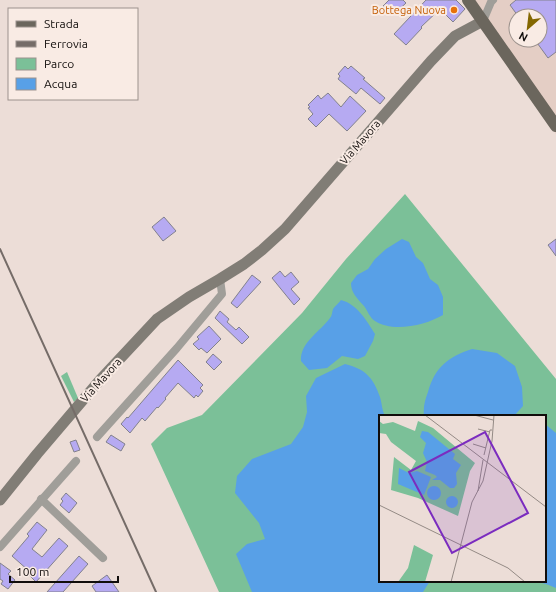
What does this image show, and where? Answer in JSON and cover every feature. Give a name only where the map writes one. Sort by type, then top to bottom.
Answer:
[{"type":"main road","points":[[468,0],[556,126]]},
{"type":"street","points":[[483,21],[493,0]]},
{"type":"street","name":"Via Mavora","points":[[0,500],[100,380],[157,319],[188,297],[220,279],[250,259],[285,229],[455,36],[483,21]]},
{"type":"street","points":[[97,438],[177,348],[222,294],[220,279]]},
{"type":"street","points":[[0,547],[76,461]]},
{"type":"street","points":[[41,500],[104,558]]},
{"type":"shaded area","points":[[468,0],[556,0],[556,134],[502,55]]},
{"type":"green space","points":[[405,194],[556,379],[556,592],[219,592],[151,444],[167,428],[202,415],[302,313],[346,259]]},
{"type":"green space","points":[[67,372],[78,398],[74,402],[61,376]]},
{"type":"water","points":[[402,239],[409,242],[416,257],[423,263],[430,279],[438,285],[443,297],[443,315],[428,322],[409,326],[391,327],[382,325],[371,318],[364,306],[353,293],[351,283],[357,275],[368,269],[375,259],[386,249]]},
{"type":"water","points":[[341,300],[352,305],[365,319],[375,334],[373,341],[365,356],[358,359],[342,356],[327,368],[309,370],[301,361],[304,348],[311,338],[331,317],[333,309]]},
{"type":"water","points":[[472,349],[497,353],[515,366],[522,387],[523,406],[515,415],[424,415],[426,398],[434,376],[449,360]]},
{"type":"water","points":[[345,364],[363,371],[371,379],[377,390],[385,415],[379,415],[379,582],[429,582],[423,592],[252,592],[236,554],[247,544],[265,539],[259,523],[235,493],[237,476],[252,459],[291,444],[303,427],[307,412],[306,396],[316,378]]},
{"type":"water","points":[[546,425],[556,433],[556,588],[539,582],[546,582]]},
{"type":"building","points":[[389,0],[403,0],[406,3],[393,15],[383,6]]},
{"type":"building","points":[[426,0],[456,0],[465,9],[453,22],[440,9],[421,27],[422,28],[406,45],[394,34]]},
{"type":"building","points":[[516,0],[556,0],[556,52],[548,58],[541,48],[548,48],[548,8],[512,8],[510,5]]},
{"type":"building","points":[[345,66],[348,69],[351,66],[365,78],[363,79],[385,98],[380,104],[361,88],[356,94],[338,79],[340,76],[338,74]]},
{"type":"building","points":[[328,93],[341,107],[350,96],[366,111],[347,131],[329,114],[316,127],[308,119],[313,114],[308,108],[310,107],[308,105],[318,95],[321,99]]},
{"type":"building","points":[[164,217],[176,231],[163,241],[152,227]]},
{"type":"building","points":[[556,239],[556,256],[548,245]]},
{"type":"building","points":[[280,271],[285,277],[291,272],[299,282],[291,289],[300,299],[294,305],[272,278]]},
{"type":"building","points":[[252,275],[261,282],[237,308],[231,303]]},
{"type":"building","points":[[220,311],[229,319],[227,322],[236,330],[239,327],[249,337],[242,344],[215,318]]},
{"type":"building","points":[[209,326],[221,339],[207,353],[201,348],[199,350],[193,344],[199,339],[197,337]]},
{"type":"building","points":[[213,354],[222,362],[214,370],[206,362]]},
{"type":"building","points":[[178,360],[203,385],[200,388],[203,391],[198,397],[196,395],[194,398],[178,383],[158,408],[157,407],[145,421],[142,418],[130,433],[121,424],[127,417],[128,418]]},
{"type":"building","points":[[111,435],[125,444],[121,451],[106,442]]},
{"type":"building","points":[[76,440],[80,450],[74,452],[70,442]]},
{"type":"building","points":[[66,493],[77,503],[69,513],[60,505],[63,501],[61,499]]},
{"type":"building","points":[[37,522],[47,530],[32,549],[42,557],[59,538],[68,546],[36,582],[27,573],[29,571],[12,556],[29,536],[27,534]]},
{"type":"building","points":[[79,556],[88,564],[63,592],[47,592]]},
{"type":"building","points":[[0,563],[11,571],[8,574],[15,580],[8,589],[1,584],[3,581],[0,579]]},
{"type":"building","points":[[107,575],[119,592],[96,592],[92,586]]},
{"type":"railway","points":[[0,249],[156,592]]},
{"type":"place","name":"Bottega Nuova","points":[[454,10]]}]
